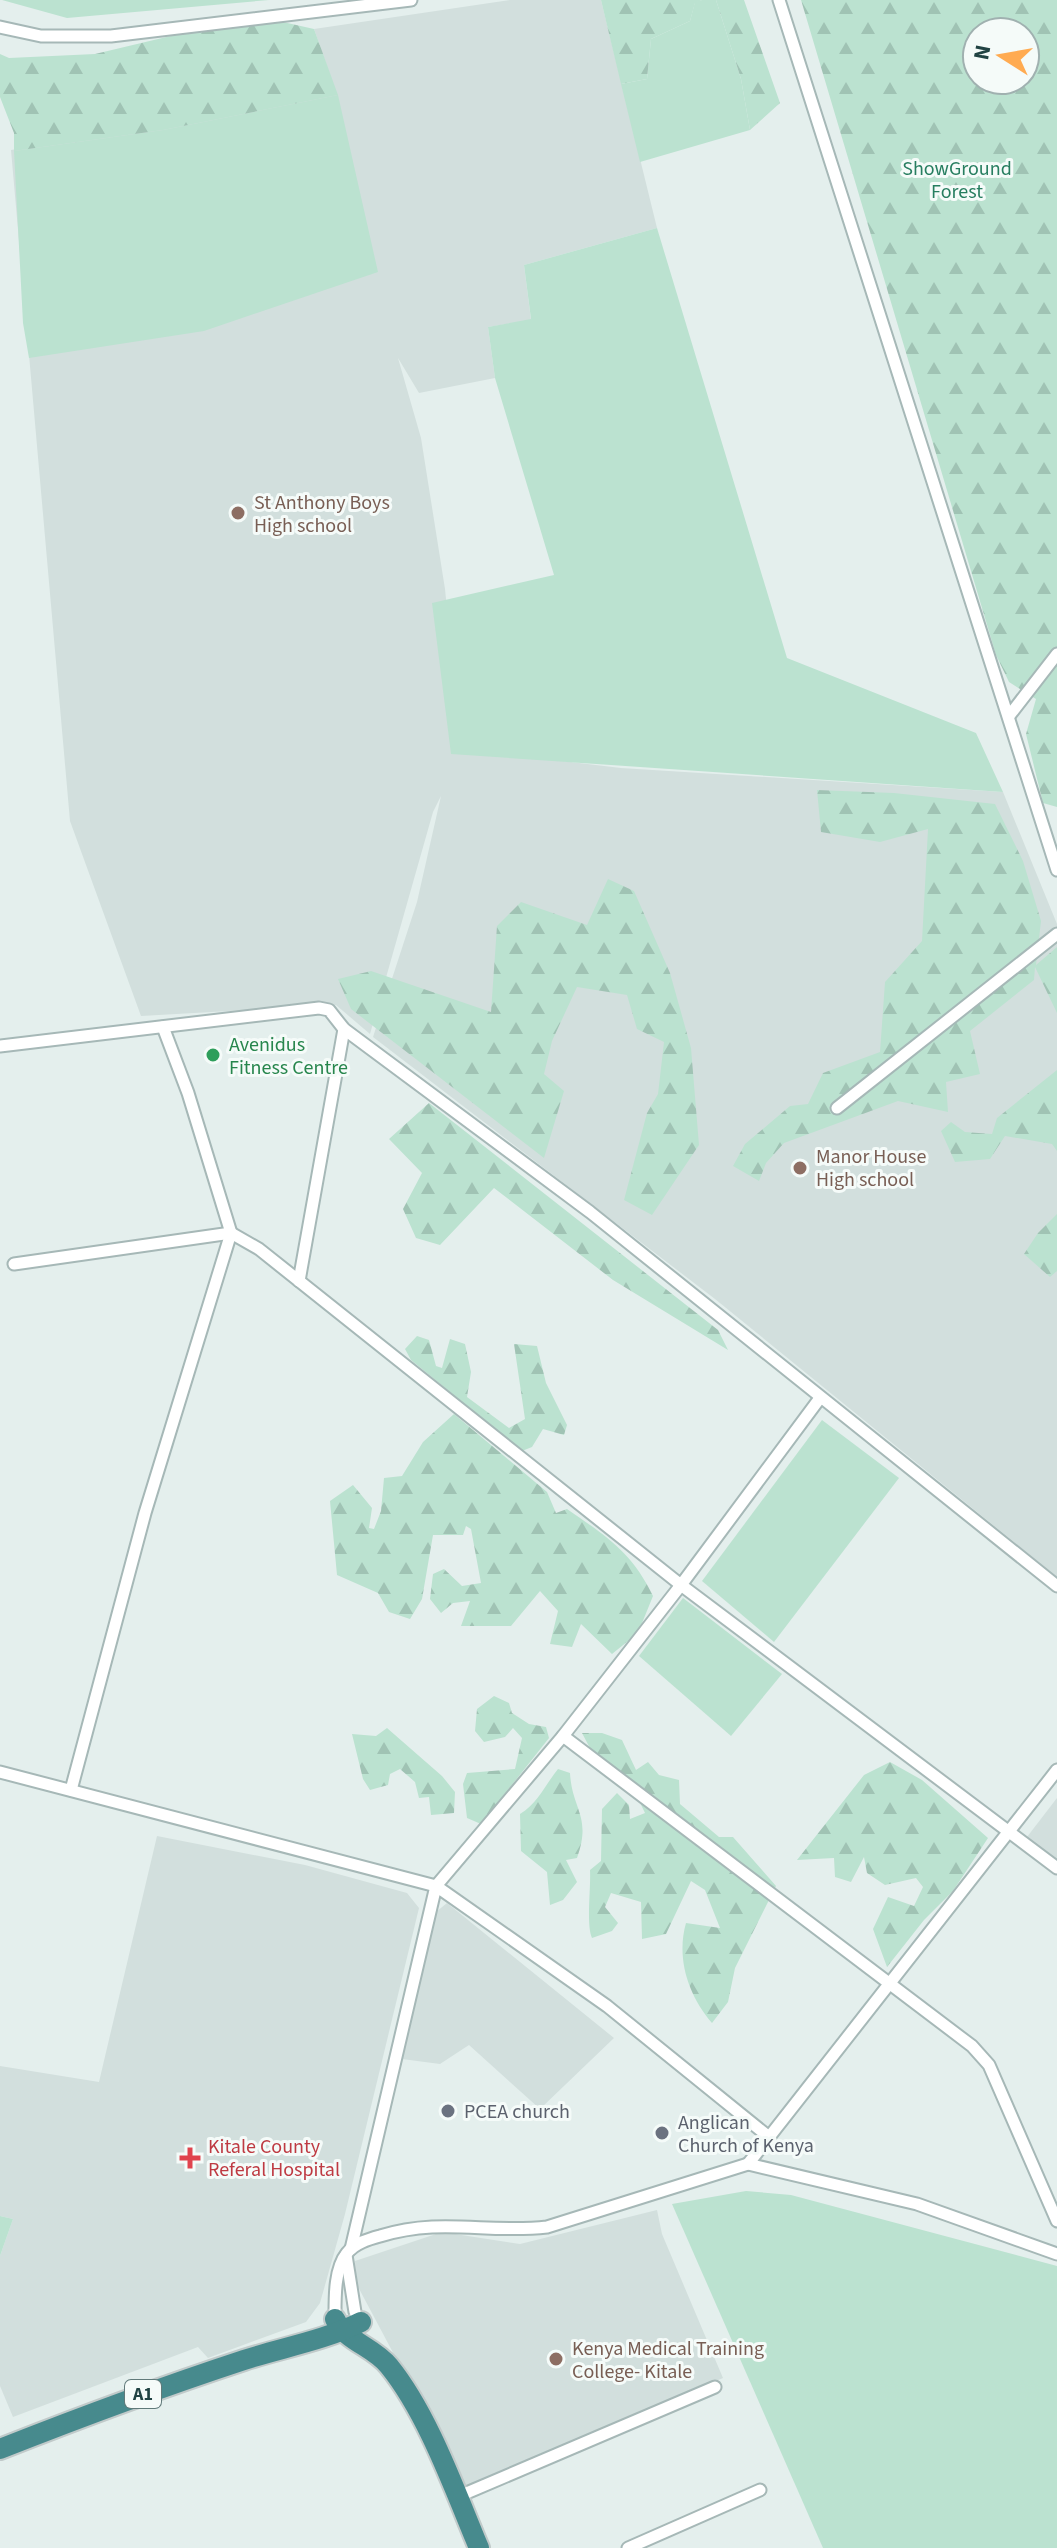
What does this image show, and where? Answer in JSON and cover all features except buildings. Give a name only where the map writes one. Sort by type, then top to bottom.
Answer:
[{"type":"highway","name":"A1","points":[[0,2449],[164,2386],[289,2345],[322,2341],[338,2326],[358,2317]]},
{"type":"highway","points":[[358,2317],[417,2413],[457,2497],[476,2547]]},
{"type":"highway","points":[[338,2326],[383,2359]]},
{"type":"street","points":[[0,27],[41,36],[111,36],[411,0]]},
{"type":"street","points":[[779,0],[1057,870]]},
{"type":"street","points":[[1009,716],[1057,654]]},
{"type":"street","points":[[837,1108],[1057,934]]},
{"type":"street","points":[[0,1046],[319,1008],[329,1010],[344,1029],[590,1212],[1057,1586]]},
{"type":"street","points":[[71,1790],[145,1513],[231,1233],[188,1093],[163,1027]]},
{"type":"street","points":[[299,1281],[344,1029]]},
{"type":"street","points":[[14,1264],[231,1233],[259,1249],[681,1585],[1057,1868]]},
{"type":"street","points":[[338,2326],[338,2275],[349,2252],[436,1886],[563,1736],[681,1585],[820,1398]]},
{"type":"street","points":[[563,1736],[887,1984],[952,2029],[989,2065],[1057,2221]]},
{"type":"street","points":[[748,2164],[1057,1770]]},
{"type":"street","points":[[0,1772],[436,1886],[607,2006],[769,2137]]},
{"type":"street","points":[[349,2252],[376,2237],[428,2225],[517,2230],[547,2227],[748,2164],[917,2204],[1057,2254]]},
{"type":"street","points":[[349,2252],[358,2317]]},
{"type":"street","points":[[457,2497],[715,2387]]},
{"type":"street","points":[[628,2548],[760,2490]]},
{"type":"shaded area","points":[[510,0],[601,0],[657,228],[524,265],[531,320],[488,327],[495,378],[419,393],[398,358],[421,438],[445,589],[461,749],[621,768],[1003,792],[1057,924],[1057,1577],[715,1299],[373,1037],[417,902],[441,796],[433,812],[370,1034],[336,1005],[141,1016],[70,821],[11,150],[336,92],[314,29]]},
{"type":"shaded area","points":[[1057,1798],[1057,1862],[1027,1837]]},
{"type":"shaded area","name":"Kitale County Referal Hospital","points":[[157,1836],[305,1865],[407,1893],[419,1908],[345,2214],[320,2303],[306,2322],[208,2358],[198,2347],[13,2417],[0,2386],[0,2256],[13,2219],[0,2216],[0,2066],[99,2082]]},
{"type":"shaded area","points":[[447,1903],[614,2038],[540,2109],[469,2045],[440,2064],[402,2059],[436,1912]]},
{"type":"shaded area","name":"Kenya Medical Training College- Kitale","points":[[657,2210],[662,2234],[723,2378],[465,2488],[356,2283],[355,2261],[442,2232],[520,2244]]},
{"type":"green space","points":[[2,0],[269,0],[67,18]]},
{"type":"green space","points":[[601,0],[702,0],[695,3],[690,21],[651,39],[647,79],[621,84]]},
{"type":"green space","points":[[716,0],[741,79],[750,130],[640,162],[621,84],[647,79],[651,39],[690,21],[695,2]]},
{"type":"green space","points":[[716,0],[744,0],[780,103],[750,130],[741,79]]},
{"type":"green space","name":"ShowGround Forest","points":[[801,0],[1057,0],[1057,807],[1043,803],[1026,734],[1036,699],[1009,682],[996,655]]},
{"type":"green space","points":[[274,20],[314,29],[338,95],[163,130],[14,151],[14,133],[0,97],[0,54],[9,58],[95,54],[179,34]]},
{"type":"green space","points":[[338,95],[378,272],[204,331],[29,358],[23,323],[14,151],[163,130]]},
{"type":"green space","points":[[657,228],[787,658],[976,733],[1003,792],[451,754],[432,603],[554,575],[495,378],[488,327],[531,319],[524,265]]},
{"type":"green space","points":[[817,790],[894,793],[995,804],[1023,861],[1041,921],[1036,965],[1057,947],[1057,1013],[1035,967],[1034,980],[970,1031],[980,1074],[946,1082],[948,1112],[898,1101],[784,1143],[766,1163],[759,1181],[733,1166],[745,1144],[790,1106],[808,1104],[823,1073],[880,1052],[885,982],[922,941],[928,829],[880,842],[821,832]]},
{"type":"green space","points":[[608,879],[634,891],[670,973],[691,1048],[699,1145],[652,1215],[624,1200],[647,1113],[658,1094],[664,1042],[637,1029],[627,995],[577,987],[552,1041],[544,1074],[564,1091],[544,1158],[351,1009],[338,979],[371,971],[491,1012],[497,926],[521,902],[587,925]]},
{"type":"green space","points":[[1057,1070],[1057,1151],[1052,1144],[1005,1136],[990,1159],[955,1162],[941,1131],[951,1122],[965,1132],[992,1134],[997,1118]]},
{"type":"green space","points":[[429,1103],[718,1330],[728,1350],[613,1280],[494,1188],[440,1245],[416,1238],[403,1209],[422,1173],[389,1139]]},
{"type":"green space","points":[[1057,1214],[1057,1271],[1050,1277],[1024,1254],[1038,1233]]},
{"type":"green space","points":[[417,1336],[429,1340],[436,1366],[442,1368],[450,1339],[465,1344],[471,1372],[467,1397],[509,1428],[525,1419],[514,1344],[537,1346],[546,1383],[567,1425],[564,1435],[543,1429],[532,1447],[522,1451],[411,1360],[405,1349]]},
{"type":"green space","points":[[454,1414],[547,1492],[556,1513],[567,1509],[617,1546],[645,1581],[653,1596],[638,1633],[612,1654],[581,1624],[572,1647],[550,1644],[558,1611],[540,1591],[511,1626],[461,1626],[470,1601],[453,1603],[441,1613],[430,1599],[433,1574],[444,1569],[462,1586],[481,1583],[471,1529],[466,1526],[463,1535],[433,1535],[422,1599],[410,1619],[389,1612],[378,1593],[337,1575],[330,1501],[353,1485],[372,1508],[369,1528],[374,1529],[381,1511],[384,1478],[402,1476],[423,1442]]},
{"type":"green space","points":[[822,1420],[899,1478],[774,1642],[702,1581]]},
{"type":"green space","points":[[683,1598],[782,1674],[731,1736],[639,1656]]},
{"type":"green space","points":[[494,1696],[509,1703],[512,1713],[529,1724],[546,1727],[549,1738],[481,1824],[467,1818],[463,1784],[467,1773],[515,1769],[522,1738],[513,1728],[505,1737],[484,1742],[475,1731],[477,1709]]},
{"type":"green space","points":[[387,1728],[442,1776],[455,1792],[454,1813],[431,1815],[429,1797],[419,1798],[415,1782],[400,1769],[390,1774],[388,1785],[370,1790],[363,1779],[352,1734],[376,1736]]},
{"type":"green space","points":[[582,1733],[602,1733],[622,1740],[636,1770],[648,1762],[659,1775],[679,1780],[680,1804],[719,1837],[733,1837],[776,1886],[735,1968],[728,2002],[712,2023],[696,2000],[686,1976],[682,1949],[686,1923],[720,1928],[705,1890],[691,1881],[666,1934],[642,1939],[641,1902],[611,1893],[605,1907],[618,1923],[612,1931],[592,1938],[590,1870],[601,1861],[602,1809],[617,1793],[629,1805],[630,1819],[645,1813],[628,1778],[592,1752]]},
{"type":"green space","points":[[890,1762],[922,1780],[988,1838],[953,1891],[924,1920],[887,1967],[873,1929],[888,1897],[914,1906],[923,1887],[916,1878],[885,1885],[867,1873],[864,1857],[851,1882],[835,1877],[834,1858],[797,1860],[864,1775]]},
{"type":"green space","points":[[558,1769],[570,1773],[583,1832],[577,1858],[566,1860],[577,1882],[563,1900],[550,1905],[547,1872],[521,1851],[520,1814],[537,1799]]},
{"type":"green space","points":[[746,2191],[791,2195],[1057,2266],[1057,2548],[823,2548],[672,2204]]},
{"type":"green space","points":[[0,2216],[13,2219],[0,2256]]},
{"type":"place","name":"St Anthony Boys High school","points":[[238,513]]},
{"type":"place","name":"Avenidus Fitness Centre","points":[[213,1055]]},
{"type":"place","name":"Manor House High school","points":[[800,1168]]},
{"type":"place","name":"PCEA church","points":[[448,2111]]},
{"type":"place","name":"Anglican Church of Kenya","points":[[662,2133]]},
{"type":"place","name":"Kitale County Referal Hospital","points":[[190,2158]]},
{"type":"place","name":"Kenya Medical Training College- Kitale","points":[[556,2359]]}]
